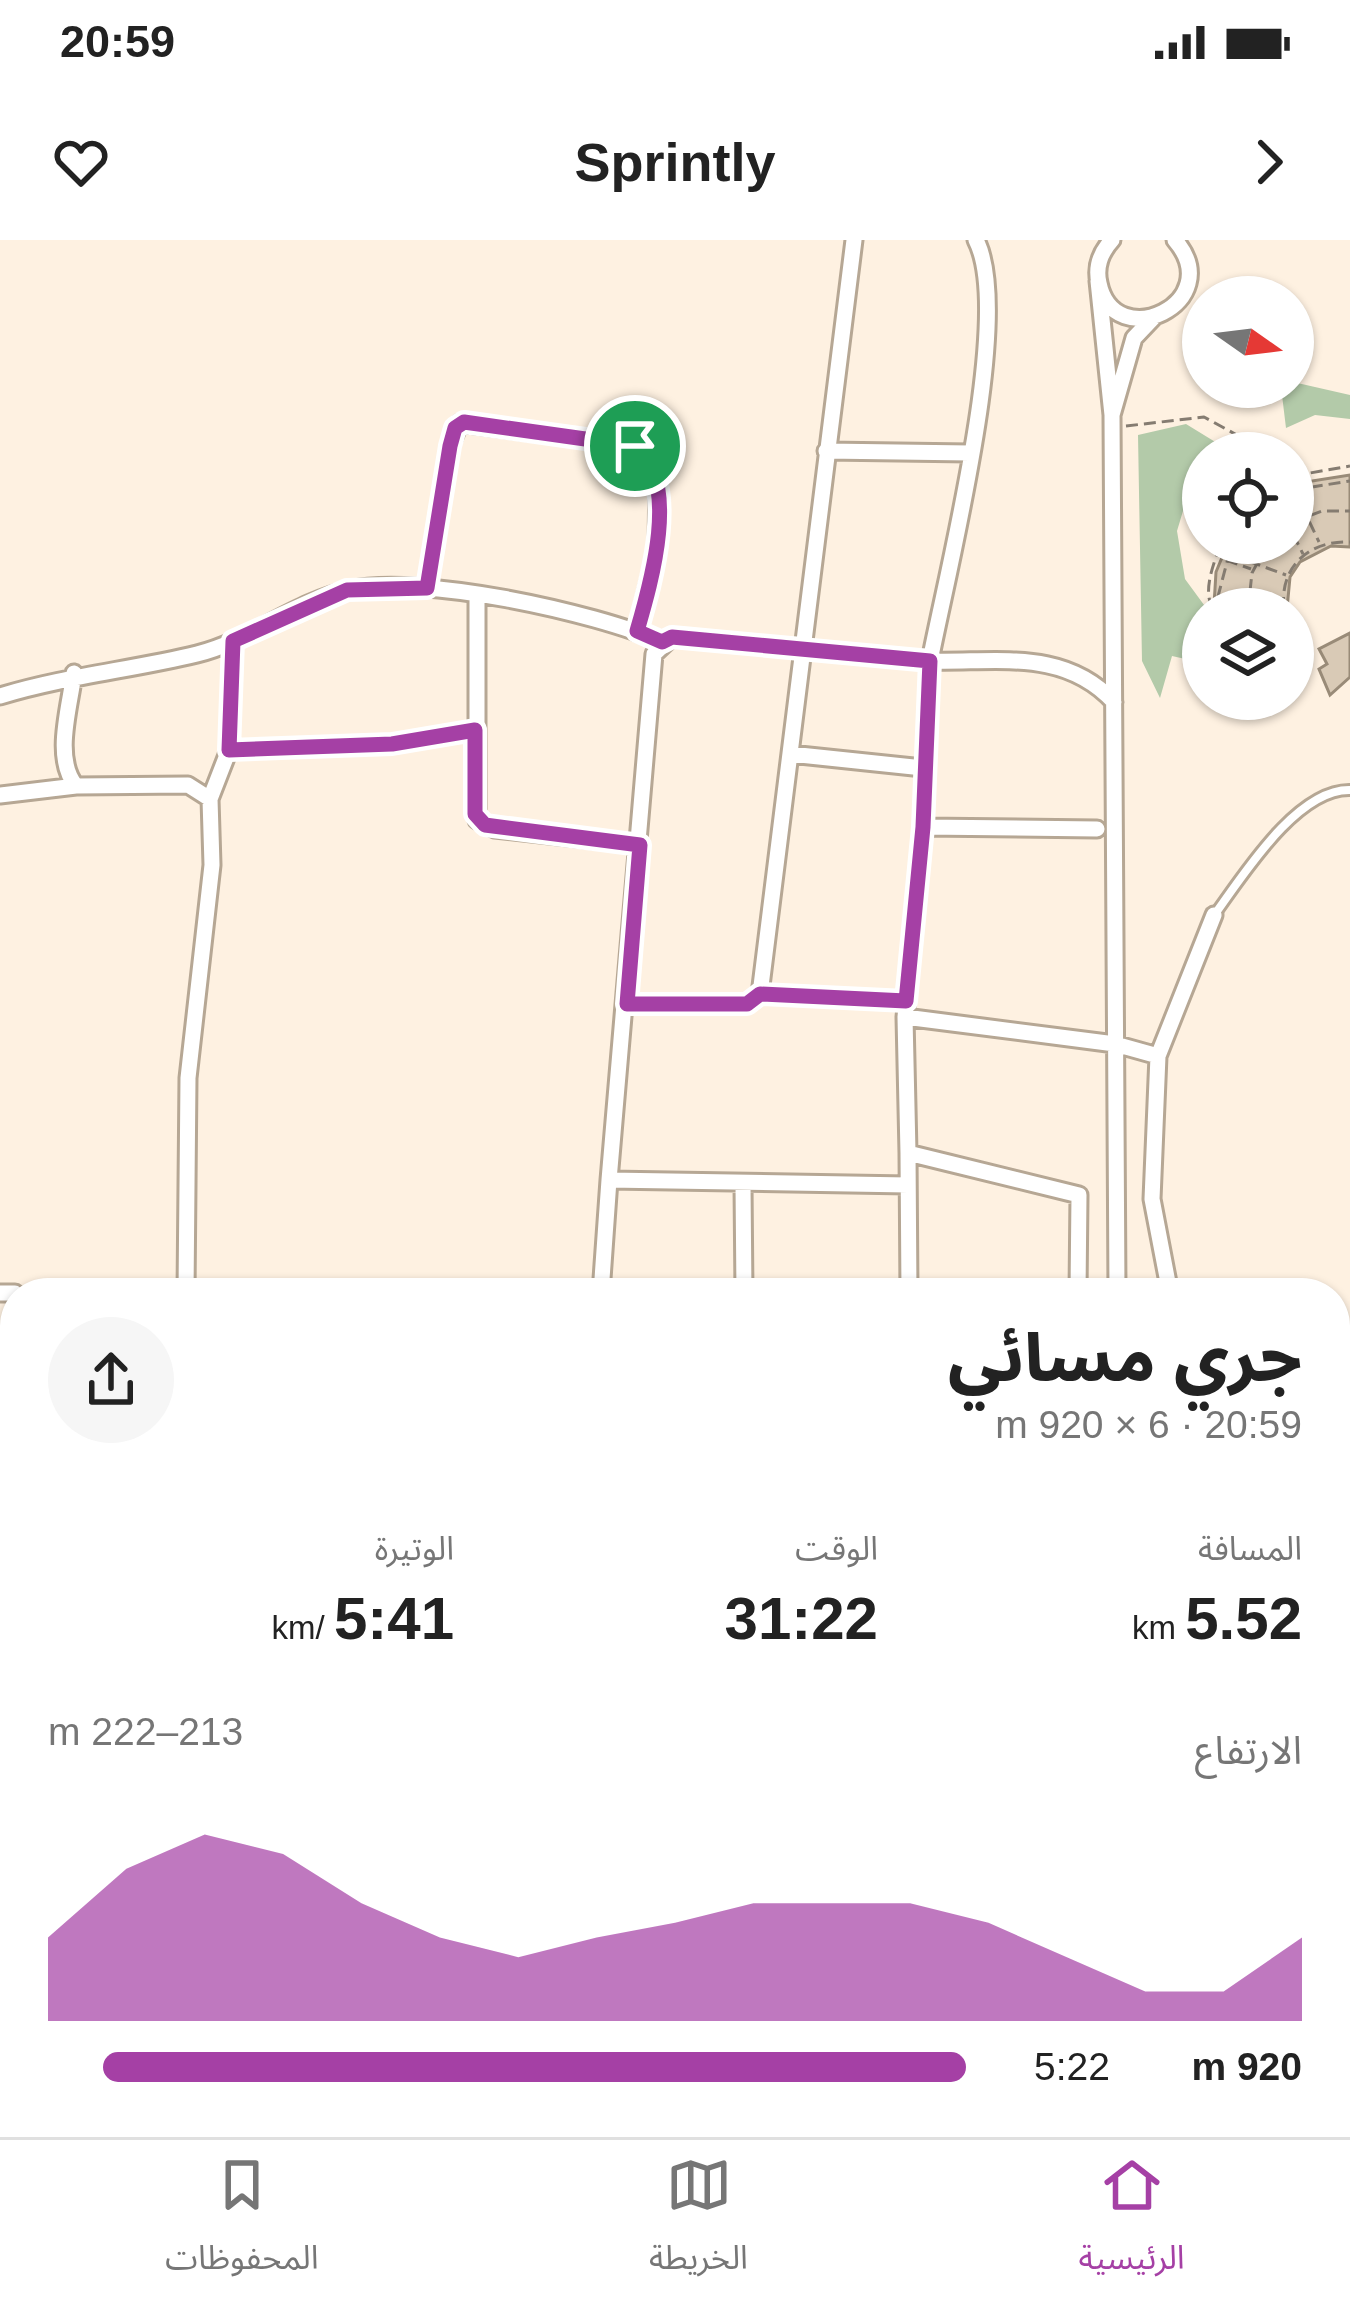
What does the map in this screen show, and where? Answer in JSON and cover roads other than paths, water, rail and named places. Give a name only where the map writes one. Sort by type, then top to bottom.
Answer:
[{"type":"street","points":[[760,994],[854,240]]},
{"type":"street","points":[[909,1278],[905,1009],[923,827],[930,661],[970,453],[987,334],[986,267],[976,240]]},
{"type":"street","points":[[1112,240],[1099,261],[1098,281],[1112,421],[1117,1278]]},
{"type":"street","points":[[1112,421],[1134,338],[1176,304],[1186,287],[1188,266],[1174,240]]},
{"type":"street","points":[[1098,281],[1106,300],[1121,313],[1153,318]]},
{"type":"street","points":[[427,588],[450,446],[460,423],[635,446],[658,470],[657,549],[637,631]]},
{"type":"street","points":[[826,451],[970,453]]},
{"type":"street","points":[[0,696],[74,674],[198,653],[347,590],[427,588],[568,611],[662,642]]},
{"type":"street","points":[[477,598],[475,814],[485,825],[640,845]]},
{"type":"street","points":[[602,1278],[655,655],[662,642],[672,637],[930,661],[1056,664],[1092,679],[1114,702]]},
{"type":"street","points":[[186,1278],[188,1078],[212,865],[210,799],[229,750],[233,641]]},
{"type":"street","points":[[74,674],[64,752],[67,775],[76,786]]},
{"type":"street","points":[[229,750],[392,744],[475,730]]},
{"type":"street","points":[[790,754],[923,768]]},
{"type":"street","points":[[0,795],[76,786],[188,785],[210,799]]},
{"type":"street","points":[[923,827],[1097,829]]},
{"type":"street","points":[[1167,1278],[1152,1199],[1158,1056],[1214,915]]},
{"type":"street","points":[[627,1004],[747,1004],[760,994],[905,1009],[1115,1044],[1158,1056]]},
{"type":"street","points":[[908,1153],[1078,1196],[1078,1278]]},
{"type":"street","points":[[609,1180],[908,1185]]},
{"type":"street","points":[[743,1185],[744,1278]]},
{"type":"lane","points":[[1214,915],[1318,795],[1350,790]]}]
